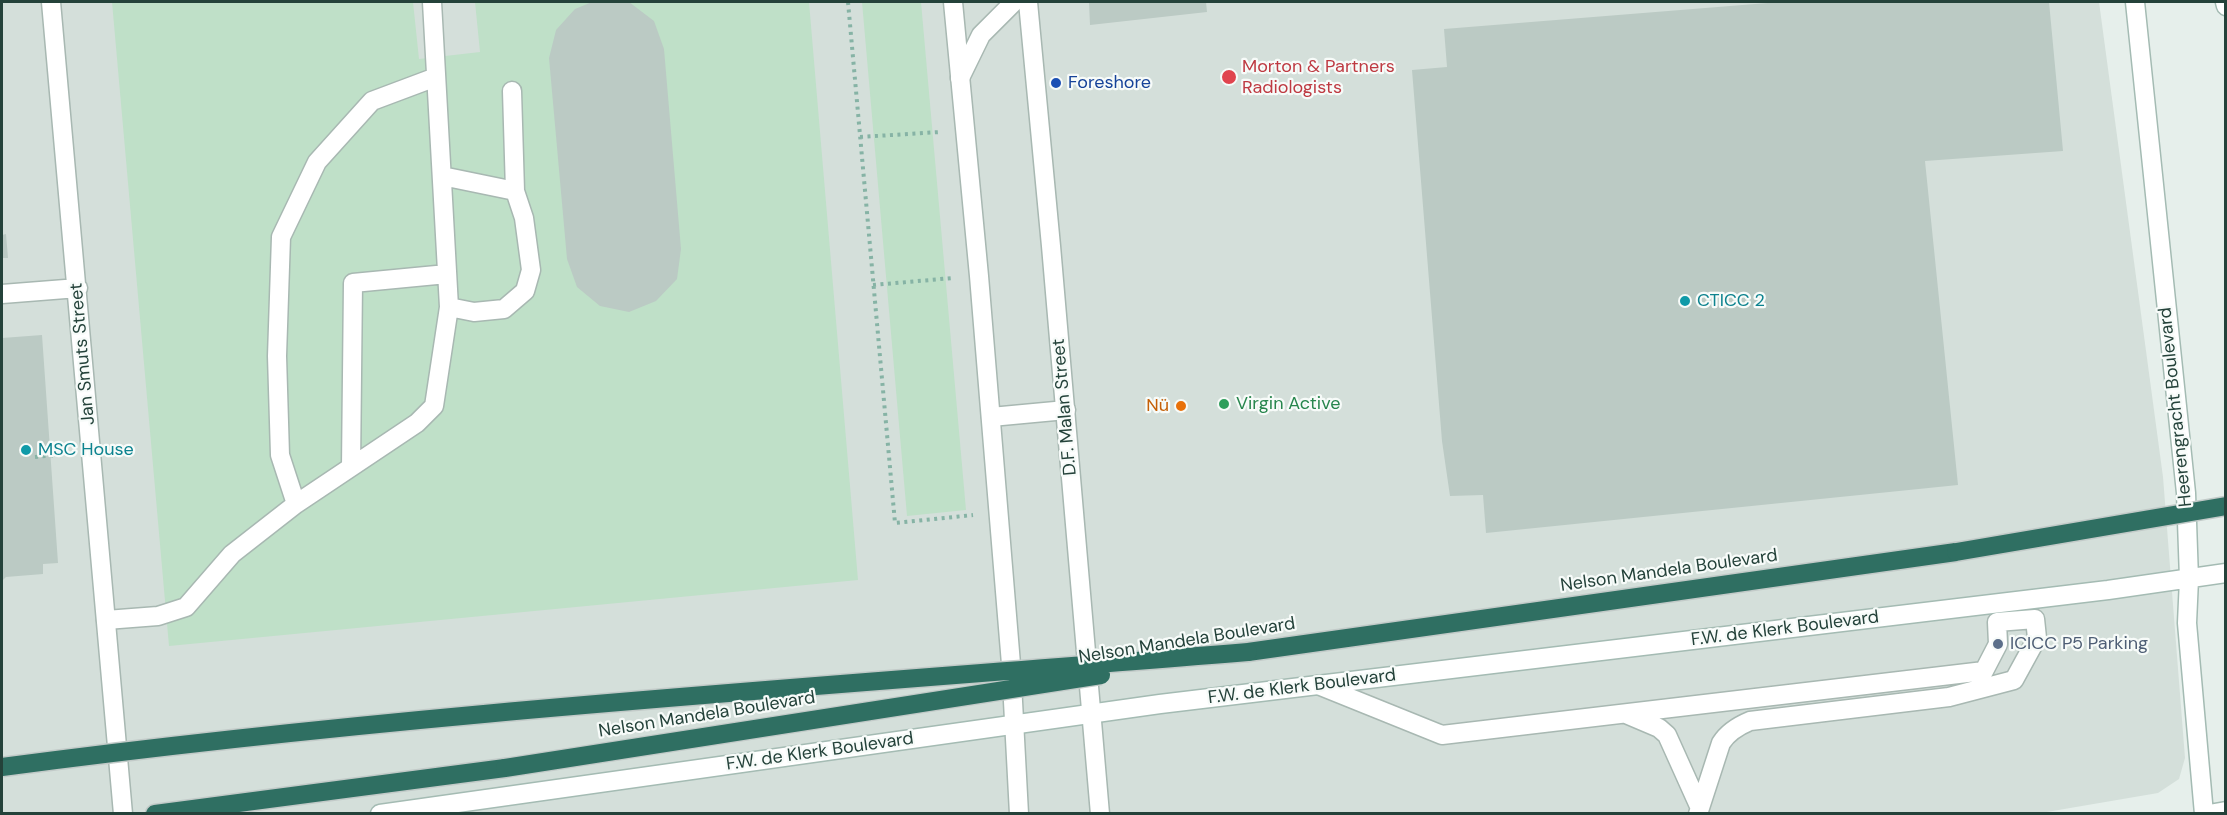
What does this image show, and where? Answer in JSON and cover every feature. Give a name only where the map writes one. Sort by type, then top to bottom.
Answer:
[{"type":"highway","name":"Nelson Mandela Boulevard","points":[[155,813],[505,768],[1248,652],[1956,552],[2226,506]]},
{"type":"highway","points":[[2,767],[153,747],[496,713],[1248,652]]},
{"type":"main road","name":"Jan Smuts Street","points":[[51,2],[123,813]]},
{"type":"main road","points":[[106,620],[158,616],[186,607],[232,554],[296,504],[417,423],[434,406],[449,308],[432,2]]},
{"type":"main road","points":[[953,2],[991,417],[1011,664],[1019,813]]},
{"type":"main road","points":[[960,78],[981,35],[1014,2]]},
{"type":"main road","name":"D.F. Malan Street","points":[[1028,2],[1100,813]]},
{"type":"main road","name":"Heerengracht Boulevard","points":[[2135,2],[2186,493],[2189,579],[2187,622],[2204,813]]},
{"type":"main road","points":[[2225,2],[2226,6]]},
{"type":"main road","points":[[296,504],[280,455],[277,356],[281,237],[316,162],[372,101],[436,77]]},
{"type":"main road","points":[[449,308],[474,312],[504,309],[525,291],[531,270],[525,219],[515,191],[512,91]]},
{"type":"main road","points":[[442,176],[515,191]]},
{"type":"main road","points":[[351,467],[353,283],[447,274]]},
{"type":"main road","points":[[2,294],[78,288]]},
{"type":"main road","points":[[991,417],[1066,410]]},
{"type":"main road","name":"F.W. de Klerk Boulevard","points":[[380,813],[1091,714],[2226,573]]},
{"type":"main road","points":[[1318,685],[1442,735],[1984,671],[1998,644],[1997,621],[2035,619],[2037,638],[2014,680],[1949,697],[1750,721],[1742,725],[1726,736],[1721,743],[1698,810]]},
{"type":"main road","points":[[1624,714],[1659,728],[1667,735],[1698,810]]},
{"type":"main road","points":[[2209,813],[2226,811]]},
{"type":"path","points":[[848,2],[895,523],[998,514]]},
{"type":"path","points":[[860,137],[965,130]]},
{"type":"path","points":[[873,285],[979,276]]},
{"type":"path","points":[[35,457],[58,455]]},
{"type":"shaded area","points":[[2,2],[2099,2],[2163,477],[2185,758],[2179,779],[2158,793],[2035,814],[2,814]]},
{"type":"green space","points":[[112,2],[413,2],[419,59],[480,52],[475,2],[809,2],[858,580],[169,646]]},
{"type":"green space","points":[[862,2],[921,2],[966,510],[907,516]]},
{"type":"building","points":[[592,2],[629,2],[654,21],[664,49],[681,249],[677,279],[656,301],[629,312],[600,306],[577,287],[567,259],[549,58],[556,30],[575,9]]},
{"type":"building","points":[[1089,2],[1206,2],[1207,12],[1090,25]]},
{"type":"building","name":"CTICC 2","points":[[1780,2],[2049,2],[2063,151],[1925,161],[1958,485],[1486,533],[1483,495],[1450,496],[1442,441],[1412,70],[1447,67],[1444,29]]},
{"type":"building","points":[[6,234],[8,258],[2,258],[2,235]]},
{"type":"building","name":"MSC House","points":[[42,335],[58,563],[43,564],[43,574],[6,577],[2,581],[2,338]]},
{"type":"place","name":"Morton & Partners Radiologists","points":[[1229,77]]},
{"type":"place","name":"Foreshore","points":[[1056,83]]},
{"type":"place","name":"CTICC 2","points":[[1685,301]]},
{"type":"place","name":"Virgin Active","points":[[1224,404]]},
{"type":"place","name":"Nü","points":[[1181,406]]},
{"type":"place","name":"MSC House","points":[[26,450]]},
{"type":"place","name":"ICICC P5 Parking","points":[[1998,644]]}]
